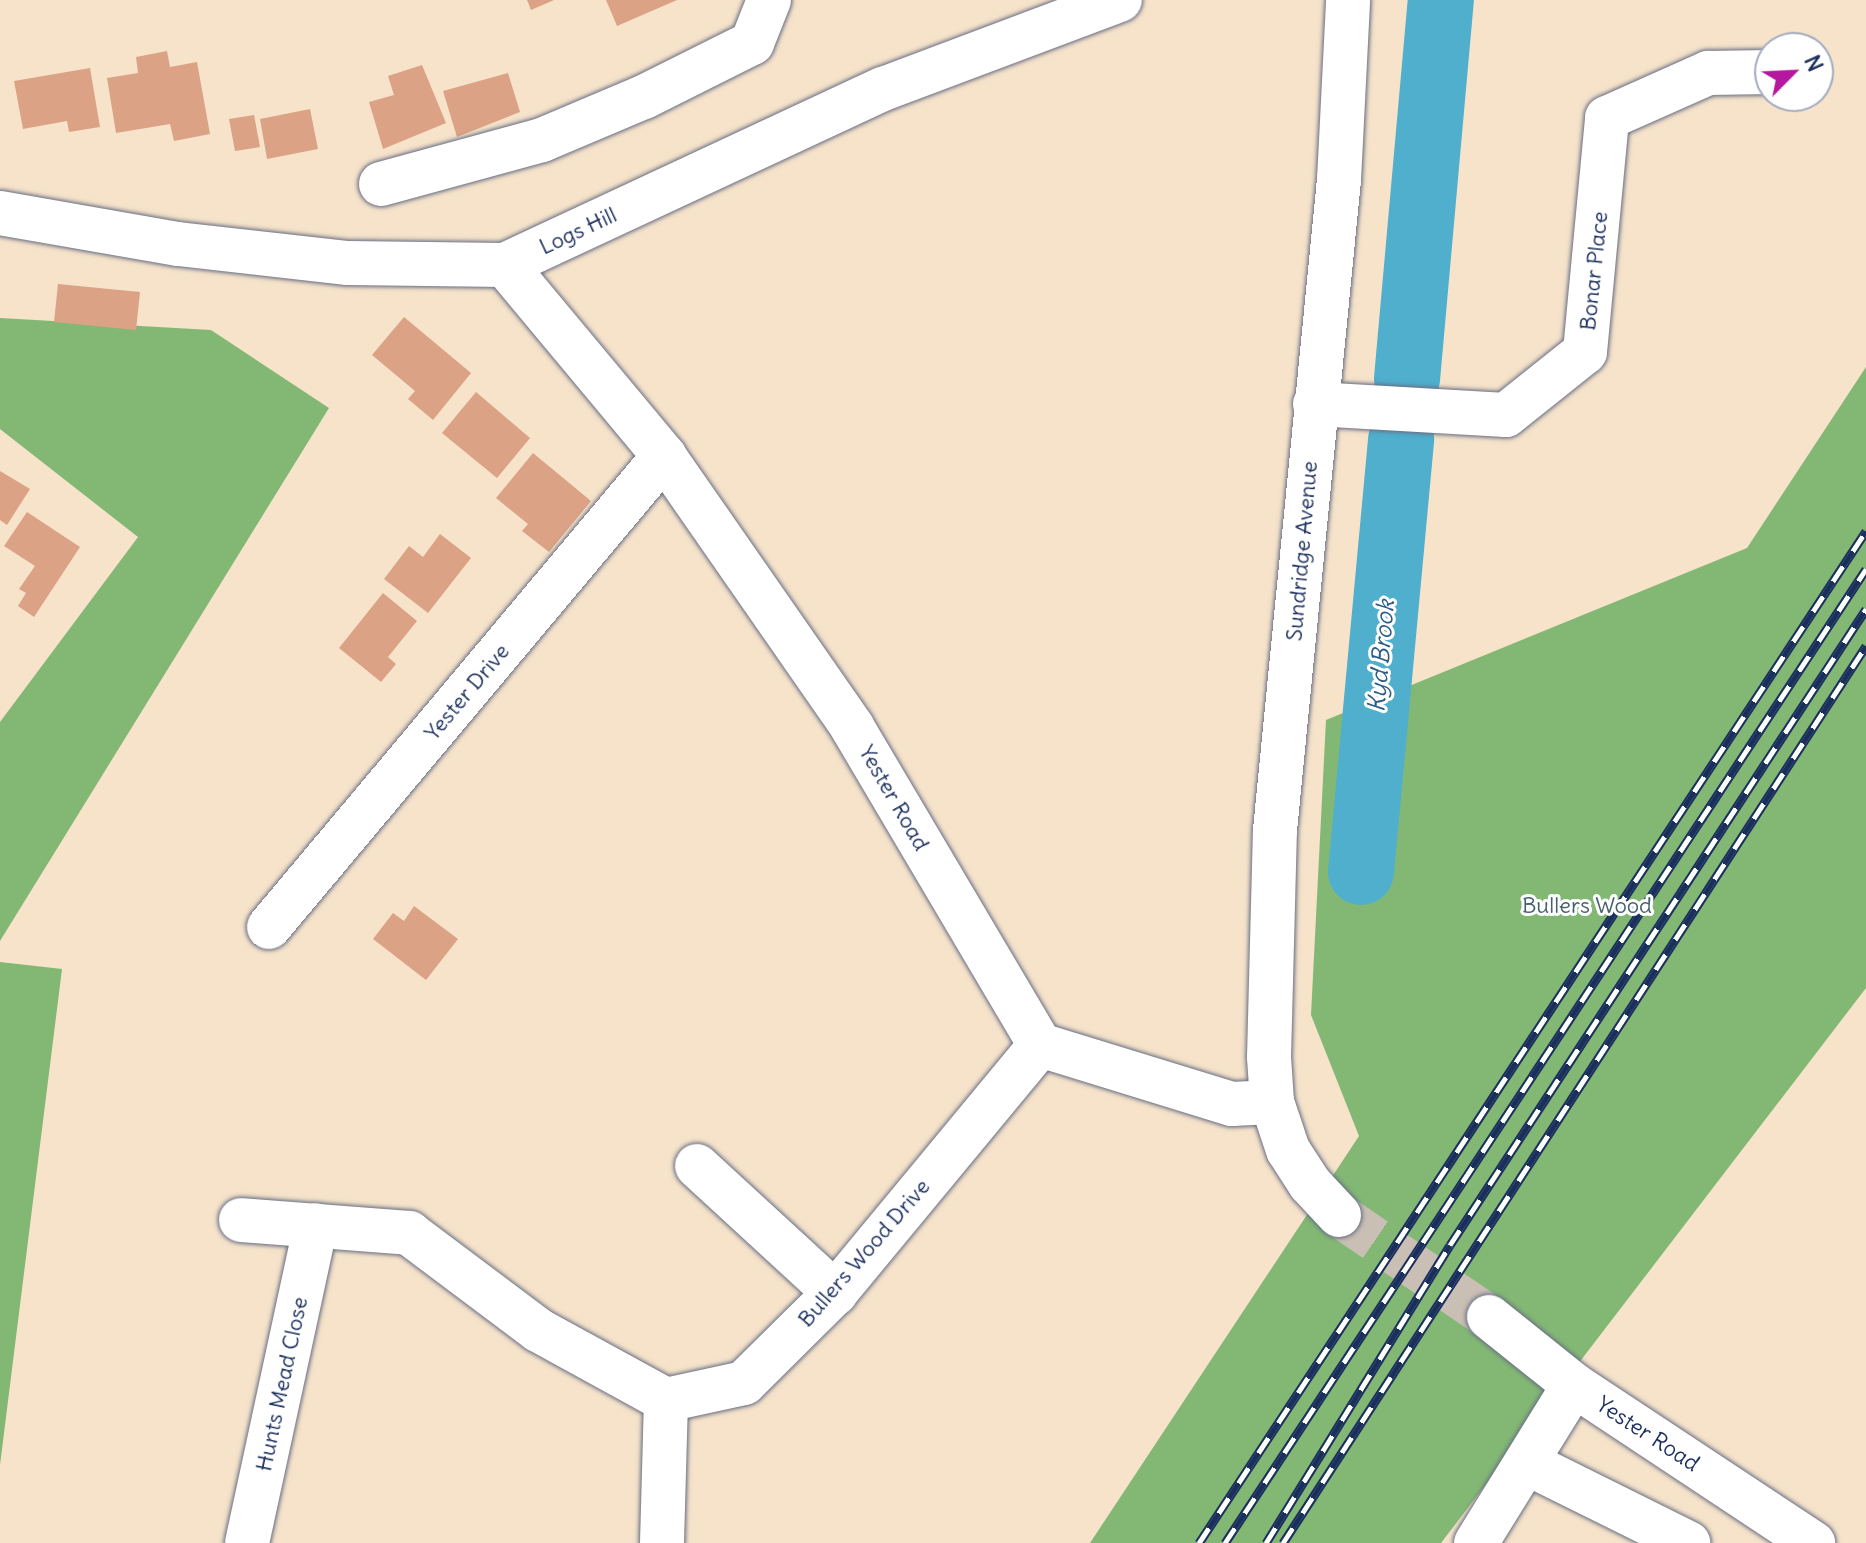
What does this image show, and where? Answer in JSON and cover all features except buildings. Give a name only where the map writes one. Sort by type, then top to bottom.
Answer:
[{"type":"street","points":[[381,184],[542,140],[644,97],[752,43],[769,0]]},
{"type":"street","name":"Logs Hill","points":[[0,213],[178,244],[348,263],[505,265],[883,89],[1120,0]]},
{"type":"street","name":"Sundridge Avenue","points":[[1272,1102],[1269,1057],[1275,830],[1339,180],[1348,0]]},
{"type":"street","name":"Bonar Place","points":[[1315,404],[1506,415],[1585,352],[1607,118],[1708,73],[1754,72]]},
{"type":"street","name":"Yester Road","points":[[505,265],[664,456],[852,727],[1040,1045]]},
{"type":"street","name":"Yester Drive","points":[[269,927],[664,456]]},
{"type":"street","points":[[1040,1045],[1232,1104],[1272,1102],[1288,1150],[1310,1184],[1339,1215]]},
{"type":"street","name":"Bullers Wood Drive","points":[[666,1400],[744,1383],[835,1293],[1040,1045]]},
{"type":"street","points":[[697,1166],[835,1293]]},
{"type":"street","points":[[241,1220],[409,1233],[538,1330],[666,1400],[662,1543]]},
{"type":"street","name":"Hunts Mead Close","points":[[247,1543],[316,1225]]},
{"type":"street","name":"Yester Road","points":[[1489,1317],[1574,1385],[1813,1543]]},
{"type":"street","points":[[1476,1543],[1529,1464],[1574,1385]]},
{"type":"street","points":[[1529,1464],[1688,1543]]},
{"type":"green space","points":[[0,318],[211,330],[329,408],[0,941],[0,722],[138,537],[0,429]]},
{"type":"green space","name":"Bullers Wood","points":[[1866,367],[1866,988],[1441,1543],[1090,1543],[1359,1136],[1311,1015],[1326,720],[1747,548]]},
{"type":"green space","points":[[0,962],[62,969],[0,1465]]},
{"type":"waterway","name":"Kyd Brook","points":[[1407,379],[1441,0]]},
{"type":"waterway","name":"Kyd Brook","points":[[1361,872],[1401,439]]},
{"type":"tunnel","points":[[1339,1215],[1489,1317]]},
{"type":"railway","points":[[1199,1543],[1866,531]]},
{"type":"railway","points":[[1225,1543],[1866,569]]},
{"type":"railway","points":[[1266,1543],[1450,1245],[1866,609]]},
{"type":"railway","points":[[1283,1543],[1866,646]]}]
